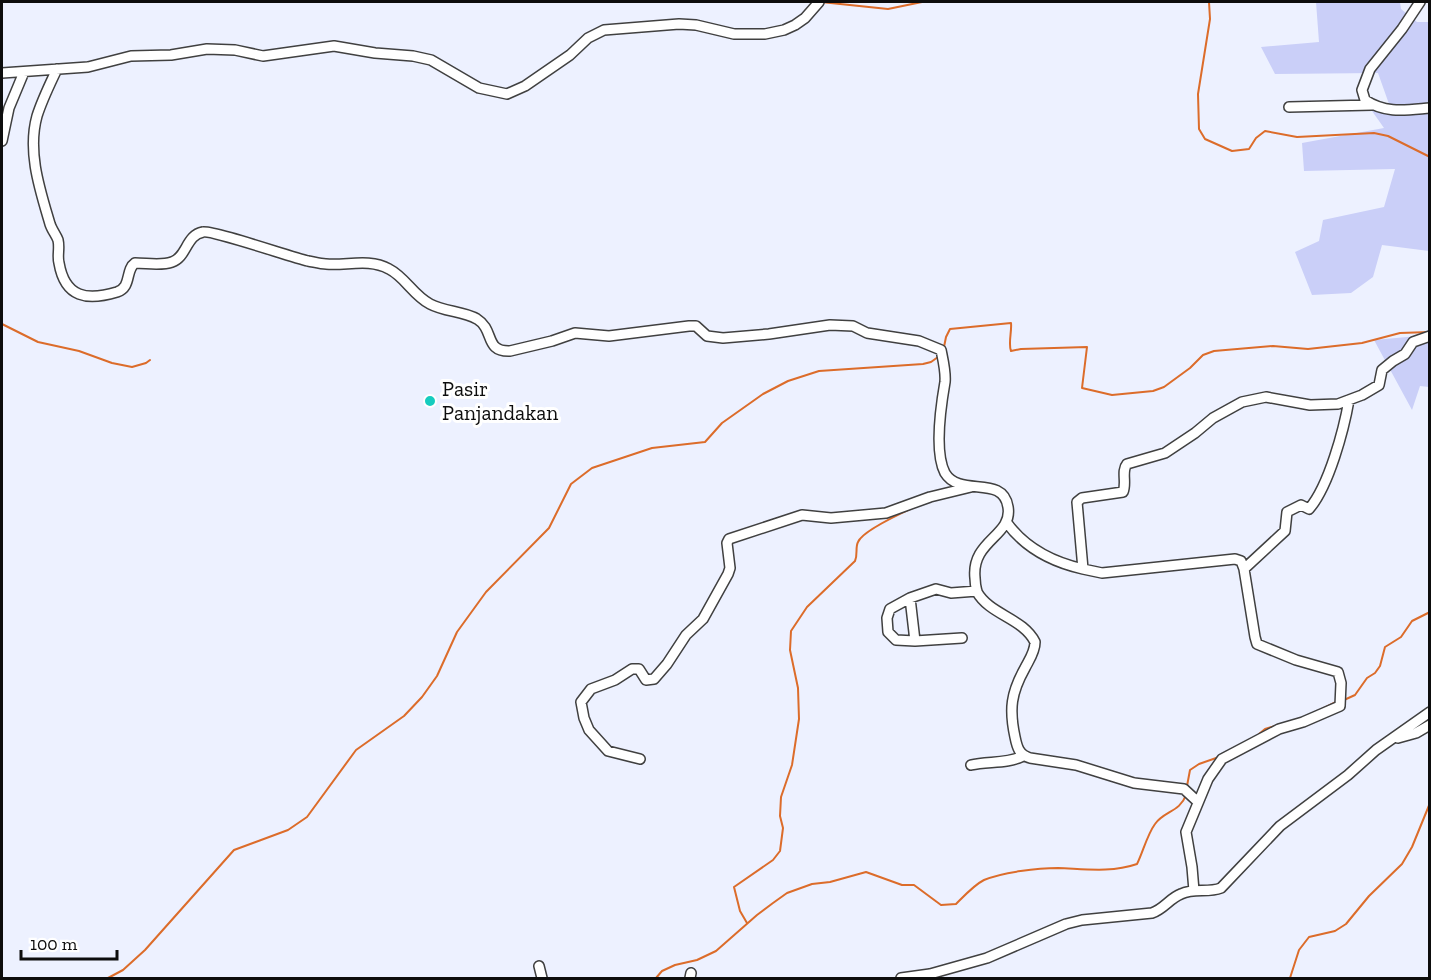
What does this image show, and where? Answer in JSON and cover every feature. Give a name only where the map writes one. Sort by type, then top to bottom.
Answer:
[{"type":"street","points":[[2,74],[88,67],[131,56],[165,56],[207,49],[235,50],[262,56],[334,46],[430,60],[479,88],[507,94],[517,91],[534,80],[570,55],[588,38],[604,30],[679,24],[696,25],[734,34],[765,34],[795,25],[805,18],[819,2]]},
{"type":"street","points":[[1372,105],[1363,95],[1362,85],[1370,69],[1402,30],[1420,2]]},
{"type":"street","points":[[57,69],[37,116],[34,129],[36,177],[57,238],[59,264],[64,280],[70,290],[79,295],[89,296],[119,291],[127,284],[132,265],[135,263],[170,263],[182,254],[189,240],[208,231],[267,250],[326,264],[354,263],[383,266],[396,274],[429,304],[477,319],[488,332],[495,348],[500,351],[517,349],[580,332],[609,336],[696,326],[707,336],[723,338],[830,325],[853,326],[867,333],[919,341],[941,350],[945,381],[940,409],[942,464],[948,477],[970,487]]},
{"type":"street","points":[[2,141],[9,108],[24,72]]},
{"type":"street","points":[[1289,107],[1372,105],[1390,111],[1430,108]]},
{"type":"street","points":[[1083,569],[1077,502],[1082,498],[1123,492],[1125,489],[1124,469],[1127,464],[1165,453],[1213,418],[1242,402],[1266,397],[1310,405],[1338,404],[1348,400],[1379,385],[1382,370],[1406,354],[1413,342],[1430,336]]},
{"type":"street","points":[[1244,569],[1285,531],[1287,512],[1301,505],[1310,509],[1318,498],[1326,482],[1346,416],[1348,400]]},
{"type":"street","points":[[640,759],[608,751],[589,730],[584,718],[582,702],[591,689],[615,680],[632,669],[639,669],[646,680],[654,679],[667,664],[686,634],[703,619],[728,574],[730,568],[727,543],[729,539],[802,514],[831,518],[886,513],[930,496],[970,487],[997,489],[1002,493],[1009,509],[1007,523],[979,553],[974,572],[977,591],[987,602],[1025,628],[1035,642],[1034,651],[1019,679],[1011,702],[1014,734],[1023,756]]},
{"type":"street","points":[[1007,523],[1026,545],[1052,560],[1102,573],[1235,559],[1241,561],[1257,644],[1296,660],[1338,672],[1341,683],[1338,708],[1279,729],[1222,759],[1208,779],[1186,832],[1194,891]]},
{"type":"street","points":[[962,638],[896,640],[888,632],[887,618],[890,609],[910,597],[936,589],[951,593],[977,591]]},
{"type":"street","points":[[910,597],[915,641]]},
{"type":"street","points":[[901,978],[930,974],[987,958],[1066,924],[1152,913],[1160,910],[1173,898],[1194,891],[1212,892],[1221,888],[1280,826],[1390,740],[1430,712]]},
{"type":"street","points":[[1390,740],[1416,733],[1430,725]]},
{"type":"street","points":[[971,765],[1023,756],[1076,765],[1134,783],[1187,791],[1198,802]]},
{"type":"street","points":[[539,966],[542,978]]},
{"type":"shaded area","points":[[1316,2],[1400,2],[1401,9],[1417,22],[1429,22],[1429,251],[1382,245],[1373,277],[1351,293],[1312,295],[1295,252],[1319,241],[1323,220],[1384,207],[1395,169],[1304,171],[1302,143],[1384,128],[1372,111],[1389,104],[1378,73],[1275,74],[1261,47],[1319,42]]},
{"type":"shaded area","points":[[1429,335],[1429,387],[1420,386],[1412,410],[1374,340]]},
{"type":"waterway","points":[[750,2],[791,2]]},
{"type":"waterway","points":[[821,2],[888,9],[922,2]]},
{"type":"waterway","points":[[1209,2],[1210,19],[1198,94],[1199,129],[1205,139],[1232,151],[1249,149],[1256,138],[1265,131],[1297,137],[1374,133],[1388,136],[1430,157]]},
{"type":"waterway","points":[[944,347],[950,329],[1011,323],[1011,351],[1087,347],[1082,388],[1112,395],[1153,391],[1164,387],[1190,368],[1203,355],[1214,351],[1273,346],[1308,349],[1362,343],[1400,333],[1430,332]]},
{"type":"waterway","points":[[2,324],[38,342],[79,351],[112,363],[132,367],[150,360]]},
{"type":"waterway","points":[[108,978],[123,970],[145,950],[234,850],[288,830],[307,817],[356,750],[404,716],[437,676],[457,632],[486,592],[549,528],[571,484],[592,468],[652,448],[705,442],[722,423],[763,394],[788,381],[819,371],[923,364],[938,357]]},
{"type":"waterway","points":[[747,923],[740,911],[734,887],[773,860],[780,851],[783,828],[780,816],[781,797],[792,765],[799,719],[798,688],[790,650],[791,631],[807,607],[855,561],[857,544],[861,537],[884,522],[917,506]]},
{"type":"waterway","points":[[1344,700],[1355,695],[1367,678],[1375,673],[1380,666],[1385,647],[1401,637],[1412,621],[1430,612]]},
{"type":"waterway","points":[[1316,712],[1338,701]]},
{"type":"waterway","points":[[1259,734],[1265,729],[1278,725]]},
{"type":"waterway","points":[[1187,786],[1190,770],[1219,757]]},
{"type":"waterway","points":[[656,978],[662,971],[675,965],[697,960],[716,951],[757,915],[787,893],[812,884],[830,882],[866,872],[902,885],[914,885],[941,905],[956,904],[980,882],[1010,873],[1050,868],[1108,869],[1137,864],[1155,824],[1180,805],[1186,795]]},
{"type":"waterway","points":[[1290,978],[1299,950],[1309,937],[1335,931],[1346,924],[1369,896],[1402,864],[1412,847],[1430,803]]},
{"type":"place","name":"Pasir Panjandakan","points":[[430,401]]}]
